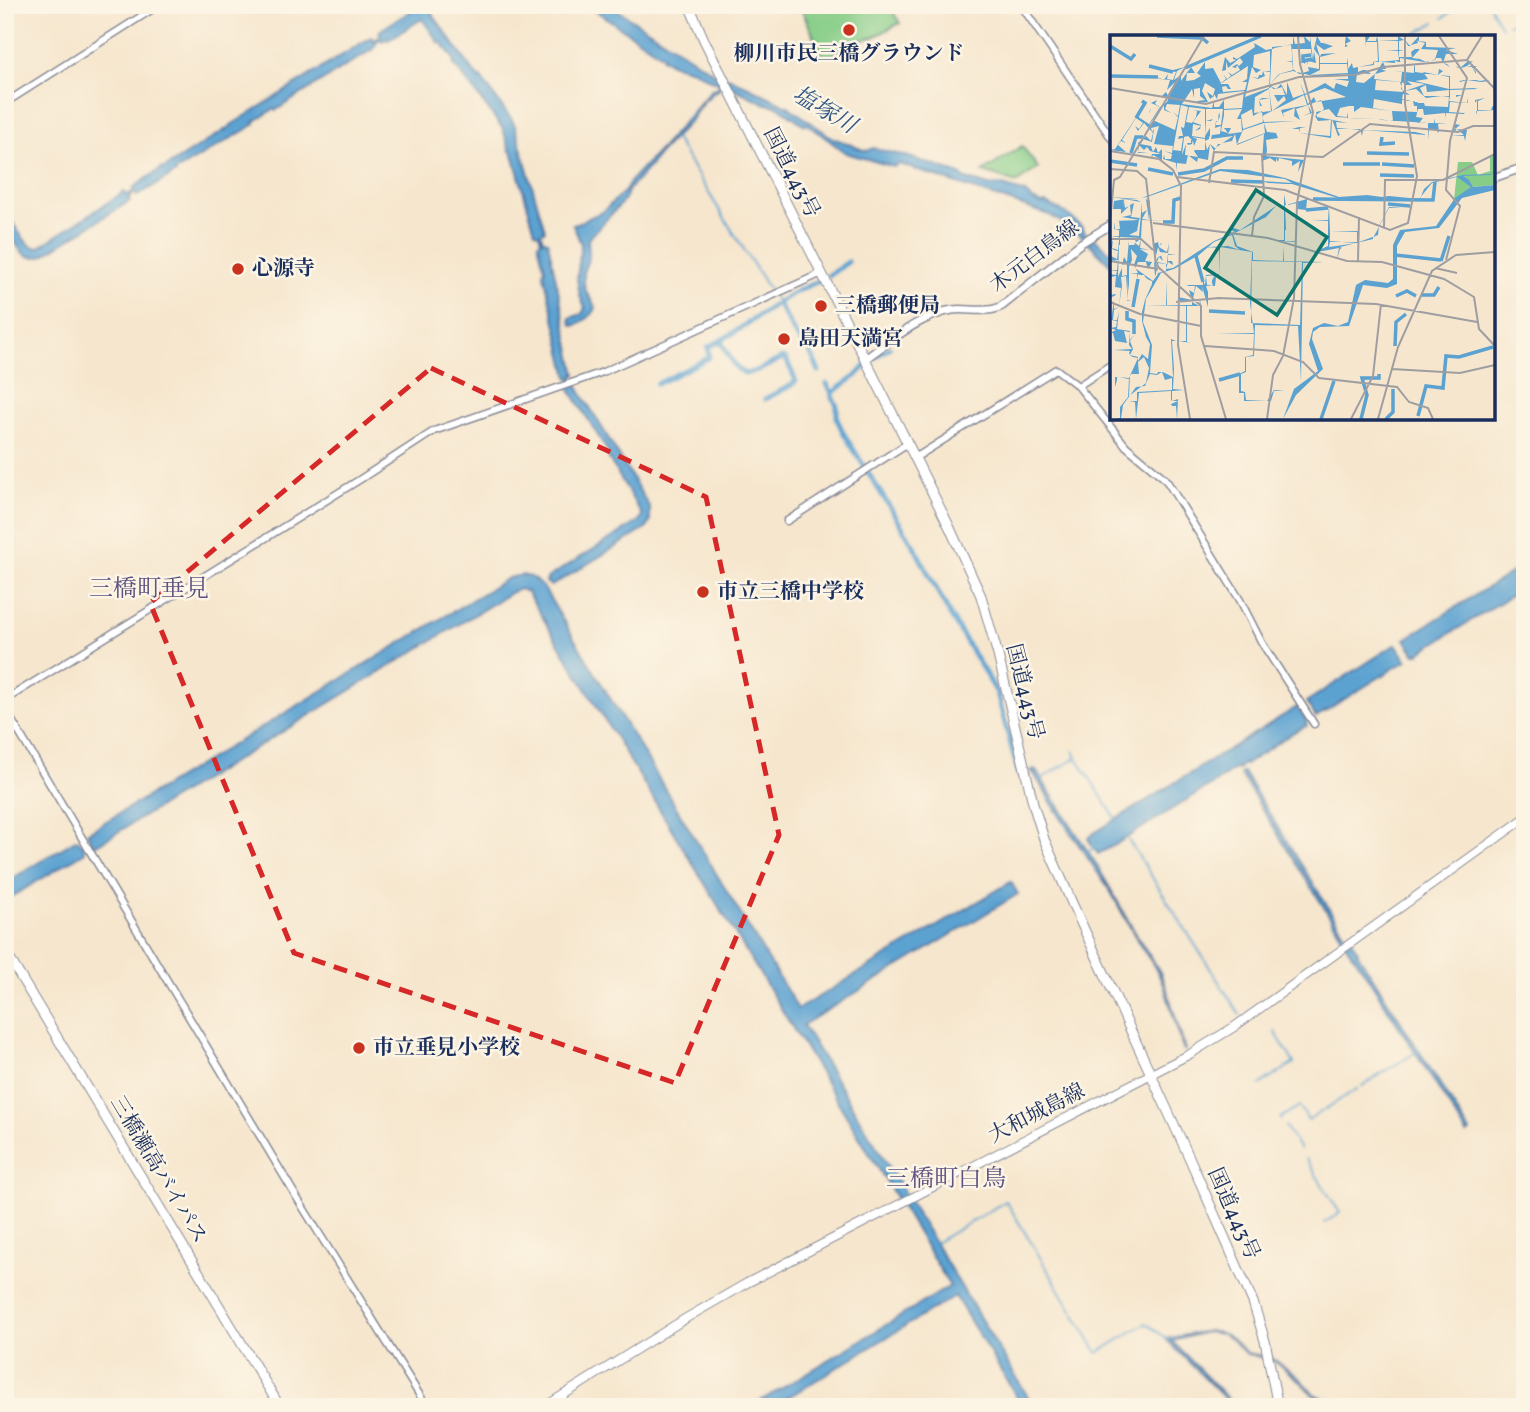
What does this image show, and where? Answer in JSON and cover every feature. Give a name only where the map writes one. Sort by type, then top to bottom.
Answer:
[{"type":"highway","name":"国道443号","points":[[689,5],[908,443],[981,596],[998,655],[1034,807],[1048,847],[1253,1302],[1265,1341],[1278,1407]]},
{"type":"highway","name":"三橋瀬高バイパス","points":[[5,951],[280,1407]]},
{"type":"highway","name":"三橋瀬高バイパス","points":[[5,960],[275,1407]]},
{"type":"main road","points":[[1495,177],[1525,165]]},
{"type":"main road","name":"木元白鳥線","points":[[867,362],[909,328],[929,317],[952,310],[996,310],[1083,241],[1110,225]]},
{"type":"main road","name":"大和城島線","points":[[544,1407],[736,1290],[1151,1075],[1234,1027],[1525,818]]},
{"type":"street","points":[[5,103],[159,5]]},
{"type":"street","points":[[1021,5],[1110,136]]},
{"type":"street","points":[[5,700],[359,480],[422,437],[444,426],[623,363],[822,273]]},
{"type":"street","points":[[1078,386],[1110,365]]},
{"type":"street","points":[[915,458],[1056,369],[1078,386],[1126,446],[1168,483],[1240,600],[1262,643],[1312,721]]},
{"type":"street","points":[[788,521],[908,443]]},
{"type":"street","points":[[5,709],[294,1193],[427,1407]]},
{"type":"highlighted area","points":[[431,368],[706,497],[779,835],[675,1083],[294,953],[150,603]]},
{"type":"green space","name":"柳川市民三橋グラウンド","points":[[889,5],[900,23],[874,37],[853,42],[832,55],[823,56],[800,6]]},
{"type":"green space","points":[[1022,146],[1038,168],[1016,183],[983,172]]},
{"type":"water","points":[[412,5],[426,5],[515,126],[545,230],[541,233],[543,240],[548,242],[576,375],[573,376],[575,385],[578,385],[650,508],[647,528],[551,586],[546,582],[547,578],[639,521],[642,515],[569,388],[572,386],[543,271],[539,233],[535,232],[503,129],[422,19],[388,40],[387,38],[375,42],[373,49],[176,173],[137,196],[135,193],[128,198],[130,201],[44,255],[26,255],[5,229],[5,210],[23,238],[34,247],[39,247],[124,192],[127,195],[134,191],[133,188],[162,168],[371,37],[374,40],[381,35],[379,32],[382,29],[414,9]]},
{"type":"water","name":"塩塚川","points":[[587,5],[610,5],[716,74],[788,106],[834,139],[867,151],[873,148],[909,157],[957,173],[966,179],[1025,193],[1034,201],[1046,203],[1066,213],[1085,233],[1110,252],[1110,264],[1083,237],[1049,215],[899,164],[894,167],[846,153],[777,106],[766,104],[693,70],[675,65],[662,58],[663,56]]},
{"type":"water","points":[[719,86],[720,89],[703,102],[690,121],[630,188],[621,204],[588,239],[589,257],[584,270],[584,283],[596,308],[590,316],[574,326],[570,318],[582,314],[585,308],[577,279],[581,244],[573,225],[602,212],[625,191],[632,179],[711,90]]},
{"type":"water","points":[[1525,564],[1525,587],[1415,654],[1405,639]]},
{"type":"water","points":[[522,575],[531,577],[543,587],[798,1009],[1011,882],[1018,894],[803,1025],[1034,1407],[1023,1407],[955,1296],[772,1407],[751,1407],[950,1286],[527,592],[520,589],[512,592],[95,846],[92,842],[83,847],[85,852],[5,901],[5,883],[77,839],[81,844],[90,839],[87,833],[508,578]]},
{"type":"water","points":[[1396,644],[1407,660],[1316,717],[1306,702]]},
{"type":"water","points":[[1297,707],[1308,723],[1307,726],[1098,854],[1088,839],[1094,833]]},
{"type":"water","points":[[1035,769],[1098,867],[1160,972],[1185,1050],[1164,985],[1153,964],[1112,894],[1033,772],[1030,772]]},
{"type":"water","points":[[1243,772],[1470,1132],[1467,1134],[1240,774]]},
{"type":"water","points":[[1208,1331],[1224,1334],[1247,1353],[1273,1359],[1300,1378],[1314,1394],[1343,1407],[1313,1395],[1274,1361],[1246,1354],[1223,1334],[1206,1332],[1172,1341],[1236,1407],[1233,1407],[1166,1339]]},
{"type":"waterway","points":[[1443,18],[1460,5]]},
{"type":"waterway","points":[[1489,5],[1501,27]]},
{"type":"waterway","points":[[1508,24],[1525,17]]},
{"type":"waterway","points":[[1414,35],[1435,22]]},
{"type":"waterway","points":[[674,137],[771,293]]},
{"type":"waterway","points":[[829,275],[848,262]]},
{"type":"waterway","points":[[657,384],[708,358],[708,347],[788,296],[819,281]]},
{"type":"waterway","points":[[774,297],[777,302]]},
{"type":"waterway","points":[[777,302],[795,334],[810,352],[819,371]]},
{"type":"waterway","points":[[721,342],[736,368],[746,374],[782,358],[786,359],[796,381],[765,399]]},
{"type":"waterway","points":[[832,393],[889,348]]},
{"type":"waterway","points":[[827,384],[837,406],[837,419],[844,434],[914,546],[950,615],[997,693],[1019,775]]},
{"type":"waterway","points":[[1074,751],[1116,819]]},
{"type":"waterway","points":[[1041,779],[1076,758]]},
{"type":"waterway","points":[[1127,838],[1240,1015]]},
{"type":"waterway","points":[[1088,852],[1094,847]]},
{"type":"waterway","points":[[1260,1085],[1294,1063],[1275,1032]]},
{"type":"waterway","points":[[1362,1086],[1416,1052]]},
{"type":"waterway","points":[[1281,1120],[1280,1118],[1299,1106],[1308,1120],[1357,1089]]},
{"type":"waterway","points":[[1285,1126],[1300,1149]]},
{"type":"waterway","points":[[1306,1159],[1340,1213],[1324,1223]]},
{"type":"waterway","points":[[935,1243],[1006,1201],[1098,1353],[1146,1323],[1169,1340]]},
{"type":"place","name":"柳川市民三橋グラウンド","points":[[849,30]]},
{"type":"place","name":"心源寺","points":[[238,269]]},
{"type":"place","name":"三橋郵便局","points":[[821,306]]},
{"type":"place","name":"島田天満宮","points":[[784,339]]},
{"type":"place","name":"市立三橋中学校","points":[[703,592]]},
{"type":"place","name":"市立垂見小学校","points":[[359,1048]]},
{"type":"district","name":"三橋町垂見","points":[[149,590]]},
{"type":"district","name":"三橋町白鳥","points":[[946,1180]]}]
